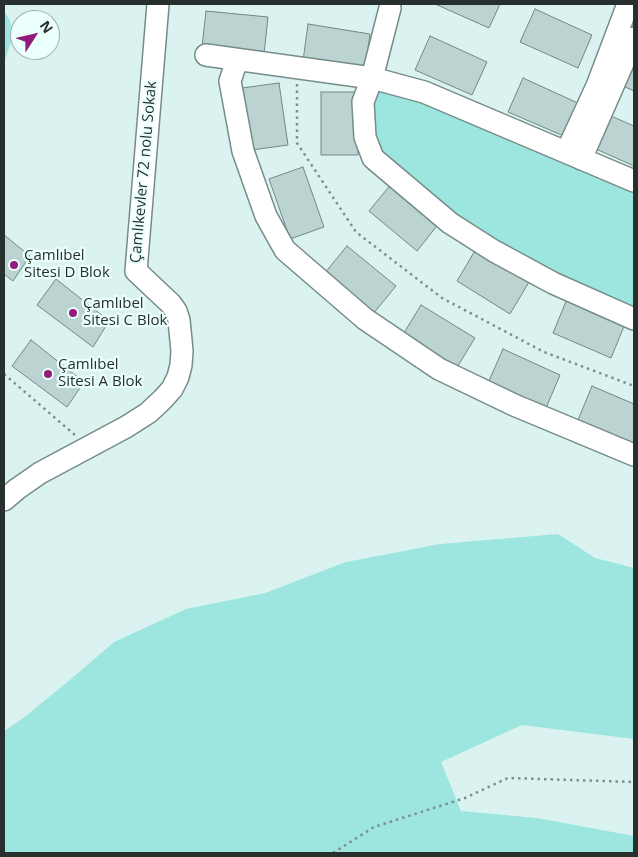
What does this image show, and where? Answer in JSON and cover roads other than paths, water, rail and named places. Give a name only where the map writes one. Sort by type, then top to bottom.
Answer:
[{"type":"street","name":"Çamlıkevler 72 nolu Sokak","points":[[4,500],[17,488],[40,473],[126,427],[148,413],[172,389],[178,377],[182,351],[181,333],[176,311],[136,271],[158,4]]},
{"type":"street","points":[[574,155],[597,86],[628,4]]},
{"type":"street","points":[[390,8],[372,78],[362,102],[365,137],[374,158],[450,223],[494,252],[553,283],[634,319]]},
{"type":"street","points":[[574,155],[634,38]]},
{"type":"street","points":[[206,55],[372,78],[424,92],[634,181]]},
{"type":"street","points":[[237,60],[230,81],[243,151],[266,216],[285,250],[365,319],[439,369],[514,405],[634,455]]},
{"type":"place","name":"Çamlıbel Sitesi D Blok","points":[[14,265]]},
{"type":"place","name":"Çamlıbel Sitesi C Blok","points":[[73,313]]},
{"type":"place","name":"Çamlıbel Sitesi A Blok","points":[[48,374]]}]
